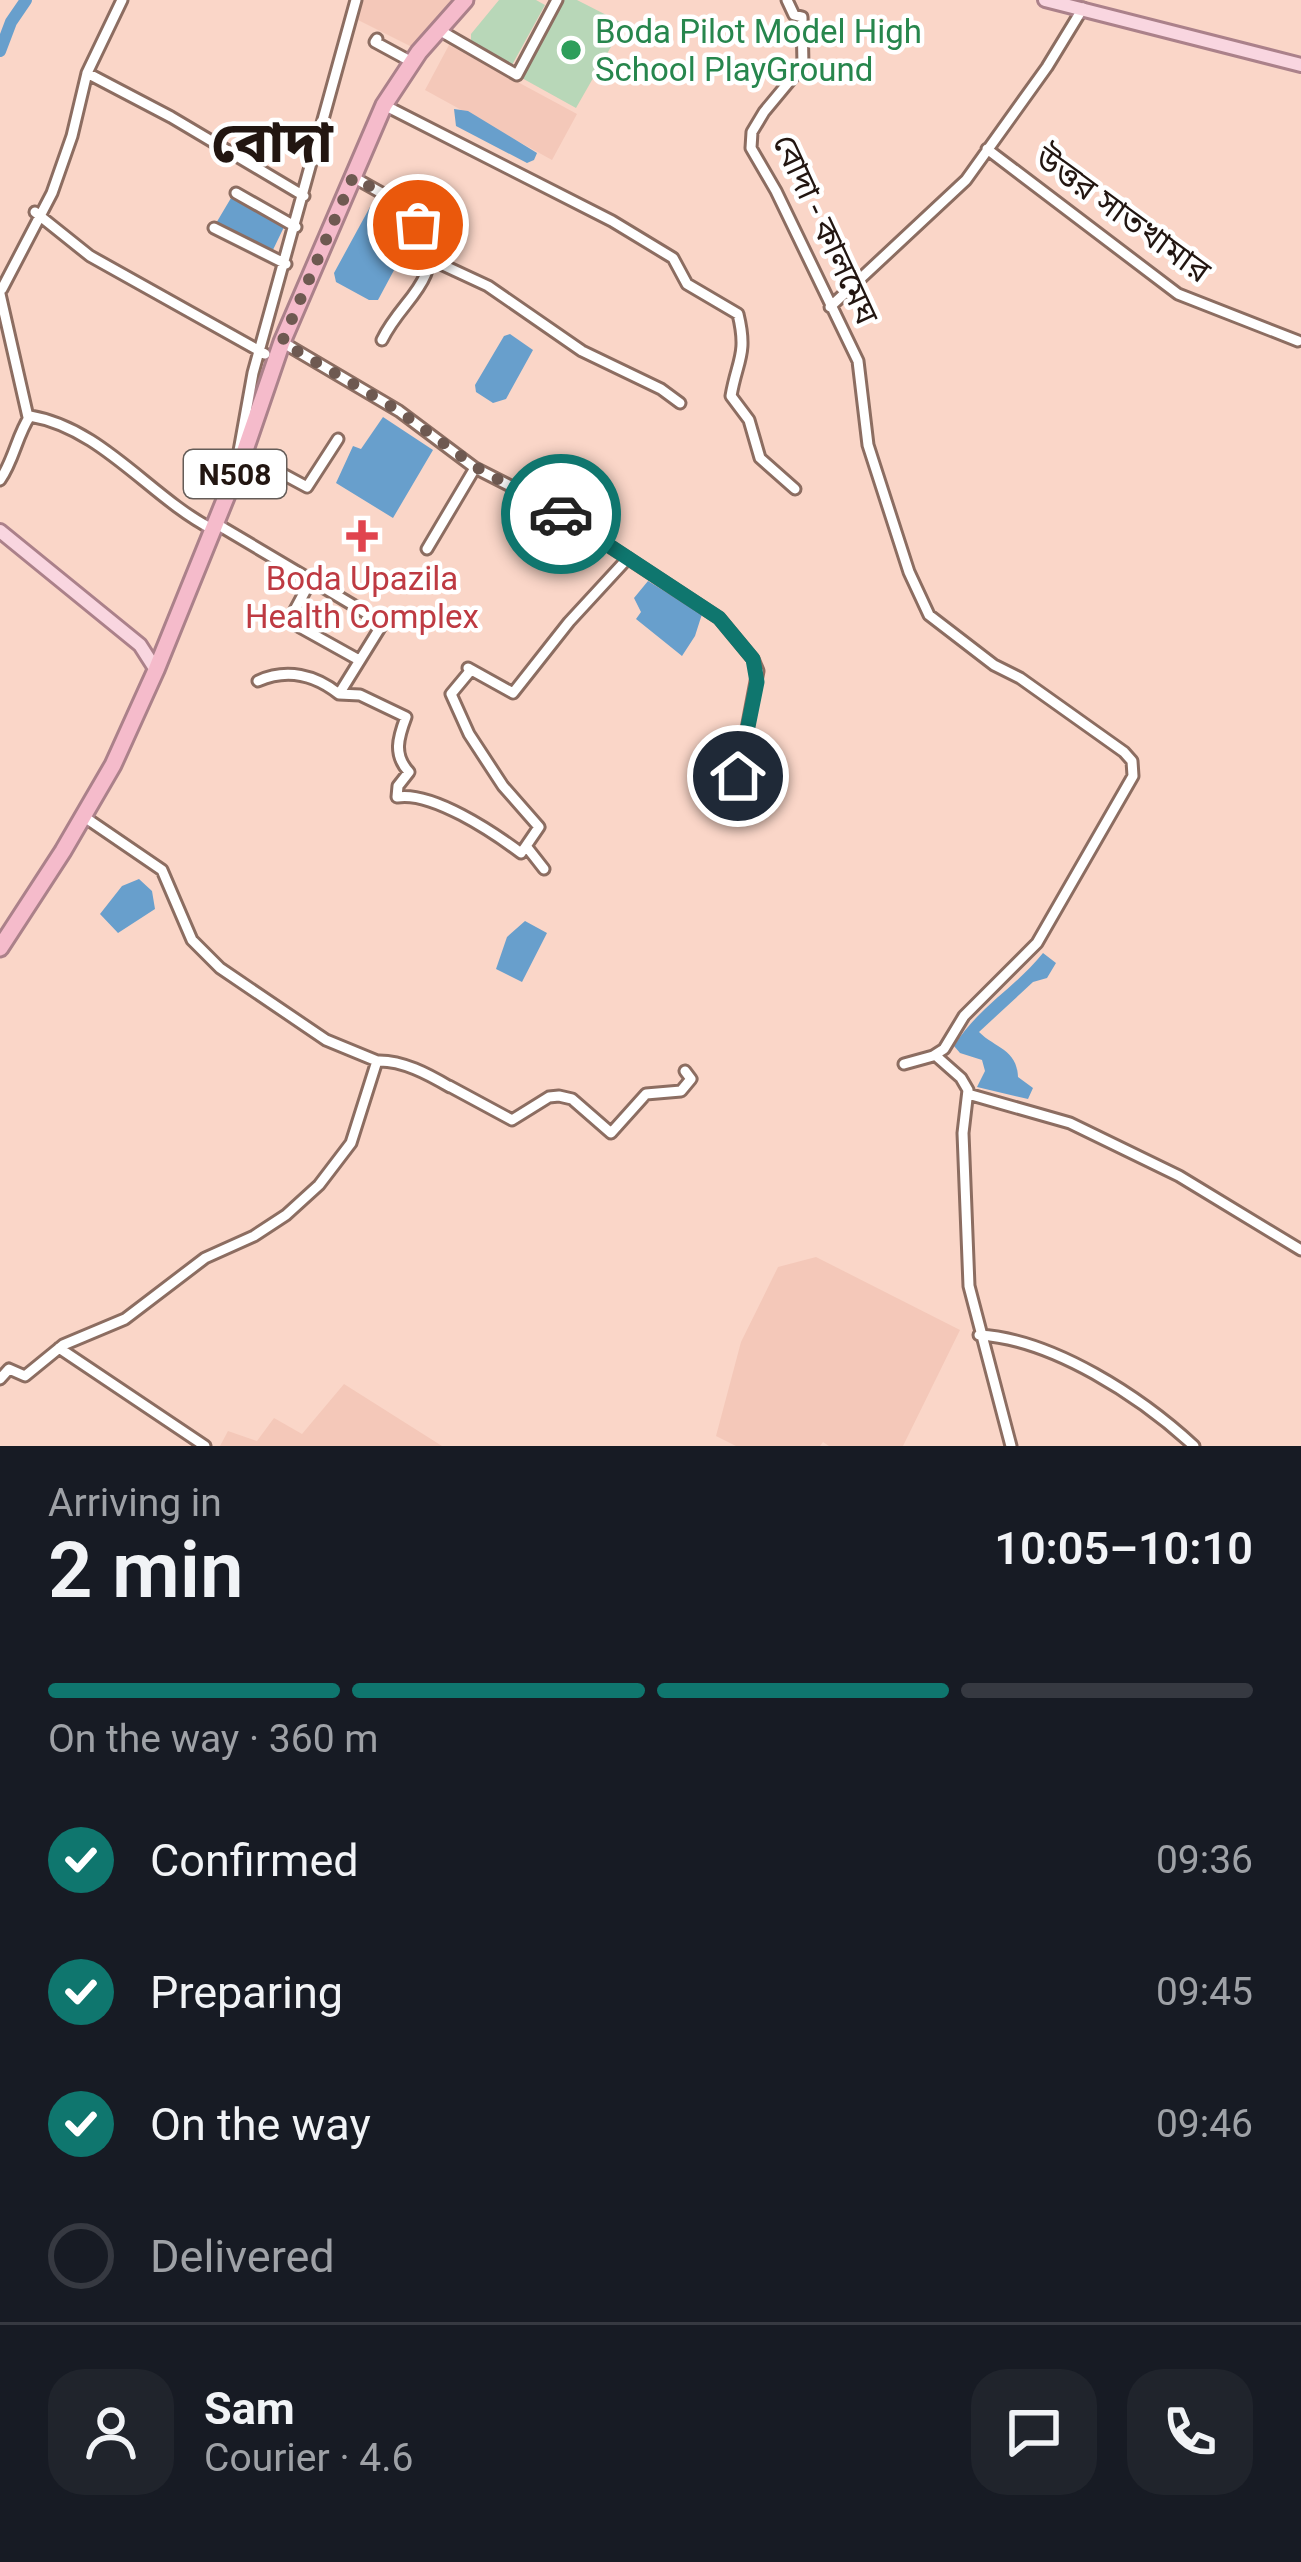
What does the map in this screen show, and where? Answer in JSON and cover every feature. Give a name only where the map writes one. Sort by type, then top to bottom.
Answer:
[{"type":"highway","name":"N508","points":[[0,948],[113,765],[241,460],[272,351],[384,105],[397,82],[465,0]]},
{"type":"highway","points":[[146,640],[162,654]]},
{"type":"main road","points":[[1045,0],[1301,65]]},
{"type":"main road","points":[[0,531],[140,645],[162,654]]},
{"type":"main road","points":[[121,630],[146,640]]},
{"type":"street","points":[[0,479],[28,417],[0,291],[64,161],[87,73],[122,0]]},
{"type":"street","points":[[272,351],[286,264],[356,0]]},
{"type":"street","points":[[439,30],[517,75],[557,0]]},
{"type":"street","name":"বোদা - কালমেঘ","points":[[787,0],[794,15],[802,17],[803,65],[764,112],[752,132],[751,148],[858,361],[868,445],[909,572],[929,615],[1124,752],[1133,767],[1133,776],[1037,944],[964,1016],[944,1049],[935,1055]]},
{"type":"street","name":"উত্তর সাতখামার","points":[[830,307],[954,194],[1062,45],[1083,8]]},
{"type":"street","points":[[376,39],[410,62]]},
{"type":"street","points":[[87,73],[304,196]]},
{"type":"street","points":[[384,105],[612,220],[673,258],[687,284],[738,314],[744,339],[740,373],[731,396],[749,420],[760,458],[795,489]]},
{"type":"street","name":"উত্তর সাতখামার","points":[[988,149],[1178,294],[1298,340]]},
{"type":"street","points":[[353,177],[396,201],[398,209],[422,227],[433,247]]},
{"type":"street","points":[[236,193],[296,227]]},
{"type":"street","points":[[37,215],[130,280],[399,411],[476,467],[542,502],[719,618],[753,659],[757,682],[738,776]]},
{"type":"street","points":[[214,228],[286,264]]},
{"type":"street","points":[[382,340],[391,320],[408,306],[432,260],[429,230]]},
{"type":"street","points":[[432,260],[488,286],[581,351],[661,388],[680,404]]},
{"type":"street","points":[[28,417],[42,418],[85,437],[214,526],[383,623],[339,694]]},
{"type":"street","points":[[241,460],[307,487],[338,439]]},
{"type":"street","points":[[428,549],[476,467]]},
{"type":"street","points":[[524,850],[539,827],[503,786],[469,734],[452,694],[469,669],[513,693],[628,558]]},
{"type":"street","points":[[311,580],[289,621],[359,661]]},
{"type":"street","points":[[258,681],[273,674],[302,676],[406,717],[398,747],[409,772],[397,796],[411,794],[433,802],[524,850],[544,869]]},
{"type":"street","points":[[83,816],[162,870],[172,884],[192,940],[220,968],[326,1040],[376,1061],[428,1074],[512,1120],[549,1097],[572,1099],[611,1133],[646,1094],[681,1091],[691,1079],[685,1071]]},
{"type":"street","points":[[904,1064],[935,1055],[961,1078],[968,1094],[963,1133],[969,1286],[1011,1446]]},
{"type":"street","points":[[0,1379],[9,1369],[25,1376],[59,1348],[125,1319],[205,1258],[286,1215],[319,1185],[352,1143],[376,1061]]},
{"type":"street","points":[[968,1094],[1070,1123],[1179,1176],[1301,1250]]},
{"type":"street","points":[[979,1336],[1046,1349],[1160,1417],[1194,1446]]},
{"type":"street","points":[[59,1348],[205,1446]]},
{"type":"shaded area","points":[[353,0],[463,0],[418,50],[348,15]]},
{"type":"shaded area","points":[[449,45],[577,114],[552,160],[425,90]]},
{"type":"shaded area","points":[[816,1257],[960,1330],[903,1446],[829,1446],[823,1442],[820,1446],[736,1446],[716,1436],[741,1342],[778,1267]]},
{"type":"shaded area","points":[[344,1384],[442,1446],[220,1446],[228,1431],[257,1441],[274,1418],[302,1434]]},
{"type":"green space","points":[[499,0],[536,0],[545,5],[511,67],[471,45],[471,34]]},
{"type":"green space","name":"Boda Pilot Model High School PlayGround","points":[[560,0],[577,0],[624,24],[576,108],[520,77]]},
{"type":"water","points":[[454,109],[468,111],[537,153],[534,160],[527,163],[456,126]]},
{"type":"water","points":[[231,198],[284,227],[271,254],[215,225]]},
{"type":"water","points":[[370,207],[415,231],[378,300],[336,282],[334,273]]},
{"type":"water","points":[[510,334],[533,350],[506,399],[493,403],[476,392],[475,385],[504,336]]},
{"type":"water","points":[[383,417],[433,450],[393,518],[336,483],[353,446],[361,449]]},
{"type":"water","points":[[648,581],[702,614],[682,656],[636,619],[641,612],[634,598]]},
{"type":"water","points":[[139,879],[152,891],[155,909],[118,933],[100,914],[122,886]]},
{"type":"water","points":[[525,921],[547,933],[522,982],[496,969],[507,937]]},
{"type":"water","points":[[1043,953],[1056,963],[1047,978],[1033,982],[979,1032],[1014,1060],[1018,1077],[1033,1088],[1028,1099],[977,1087],[985,1071],[982,1060],[954,1046]]},
{"type":"waterway","points":[[0,51],[26,0]]},
{"type":"way so far","points":[[418,225],[396,207],[396,201],[353,177],[282,342],[399,411],[476,467],[561,514]]},
{"type":"place","name":"Boda Pilot Model High School PlayGround","points":[[571,50]]},
{"type":"place","name":"Boda Upazila Health Complex","points":[[362,536]]},
{"type":"district","name":"বোদা","points":[[272,142]]},
{"type":"route","points":[[561,514],[719,618],[753,659],[757,682],[738,776]]}]
